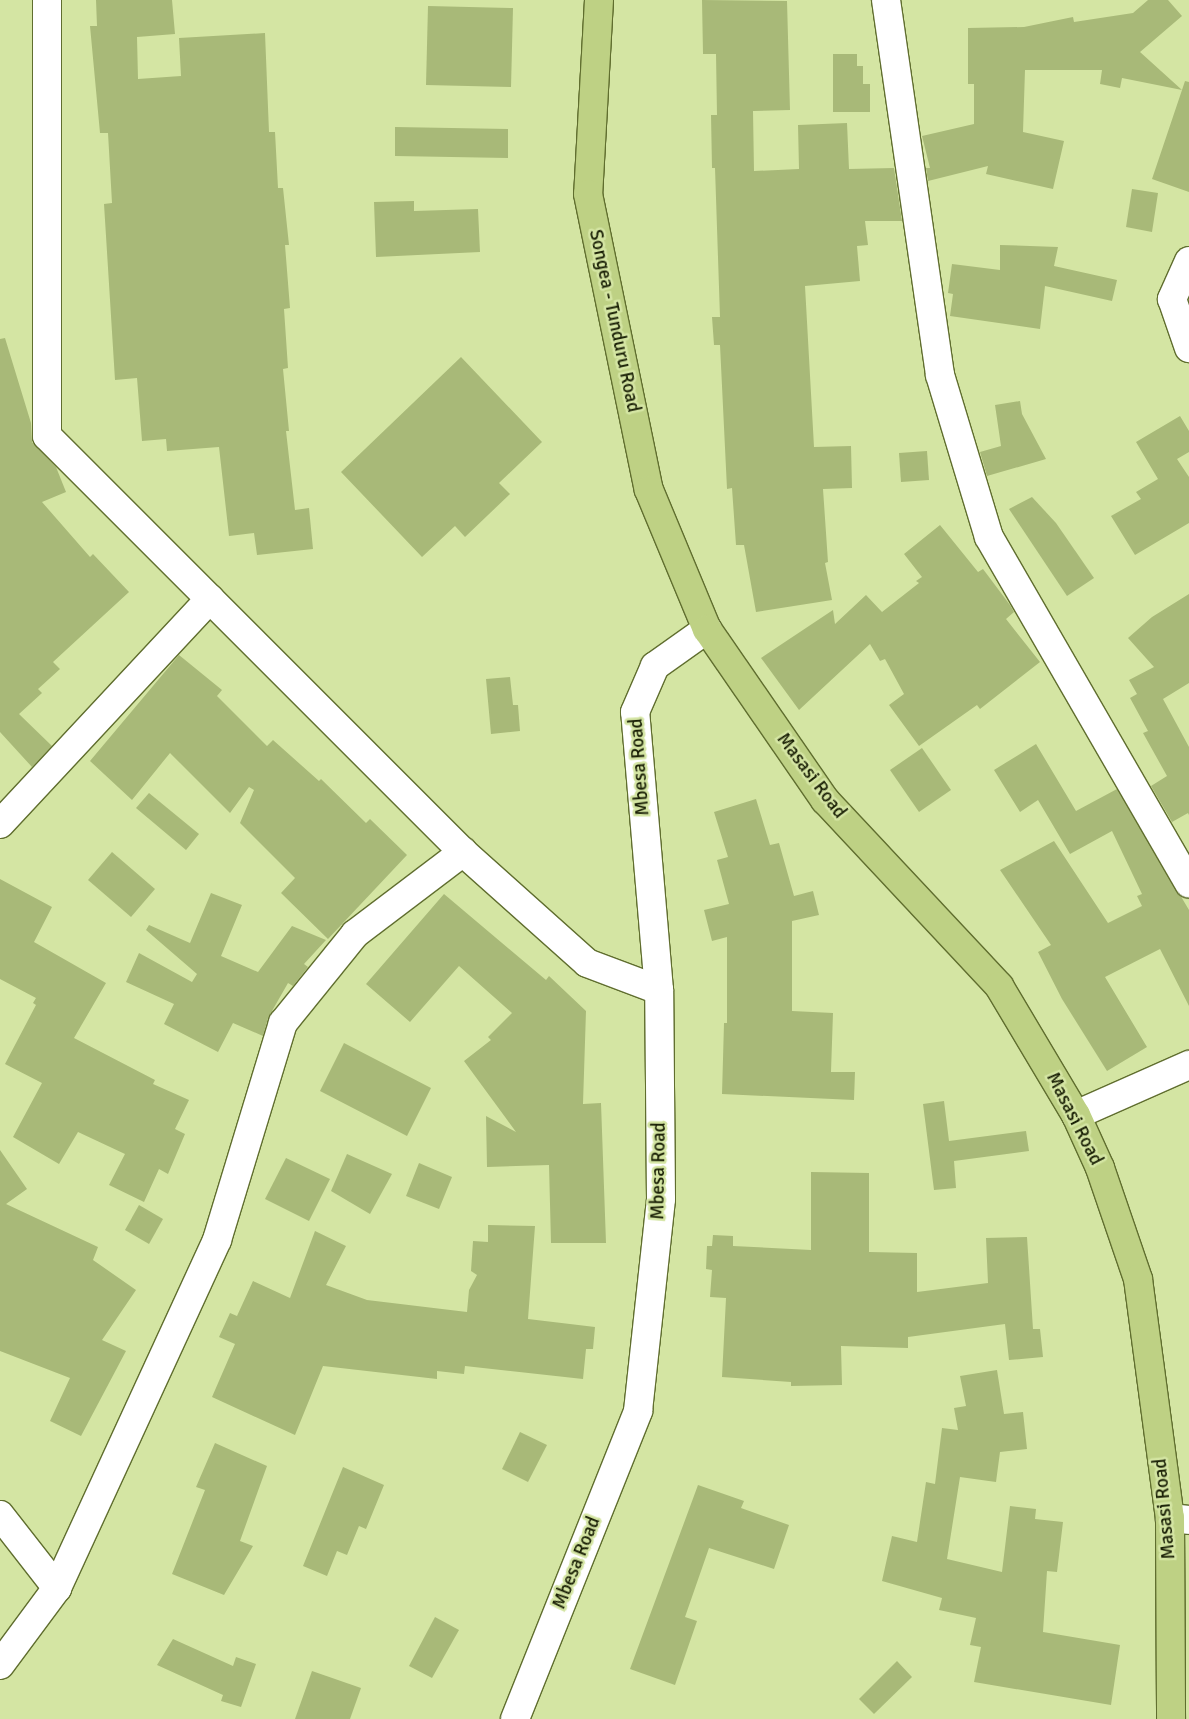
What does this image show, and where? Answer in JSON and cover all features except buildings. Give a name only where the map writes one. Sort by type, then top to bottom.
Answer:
[{"type":"highway","name":"Songea - Tunduru Road","points":[[599,0],[588,194],[649,490],[706,629]]},
{"type":"highway","name":"Masasi Road","points":[[706,629],[825,800],[999,986],[1076,1115],[1100,1168],[1138,1279],[1179,1519],[1171,1719]]},
{"type":"street","points":[[46,0],[47,436],[463,852],[586,963],[659,990]]},
{"type":"street","points":[[886,0],[940,375],[989,536],[1189,883]]},
{"type":"street","points":[[1189,261],[1172,299],[1189,348]]},
{"type":"street","points":[[0,824],[210,599]]},
{"type":"street","name":"Mbesa Road","points":[[514,1719],[638,1412],[661,1199],[659,990],[635,712],[655,666],[706,629]]},
{"type":"street","points":[[0,1665],[57,1588],[217,1240],[284,1023],[355,934],[463,852]]},
{"type":"street","points":[[1076,1115],[1189,1065]]},
{"type":"street","points":[[0,1515],[57,1588]]}]
